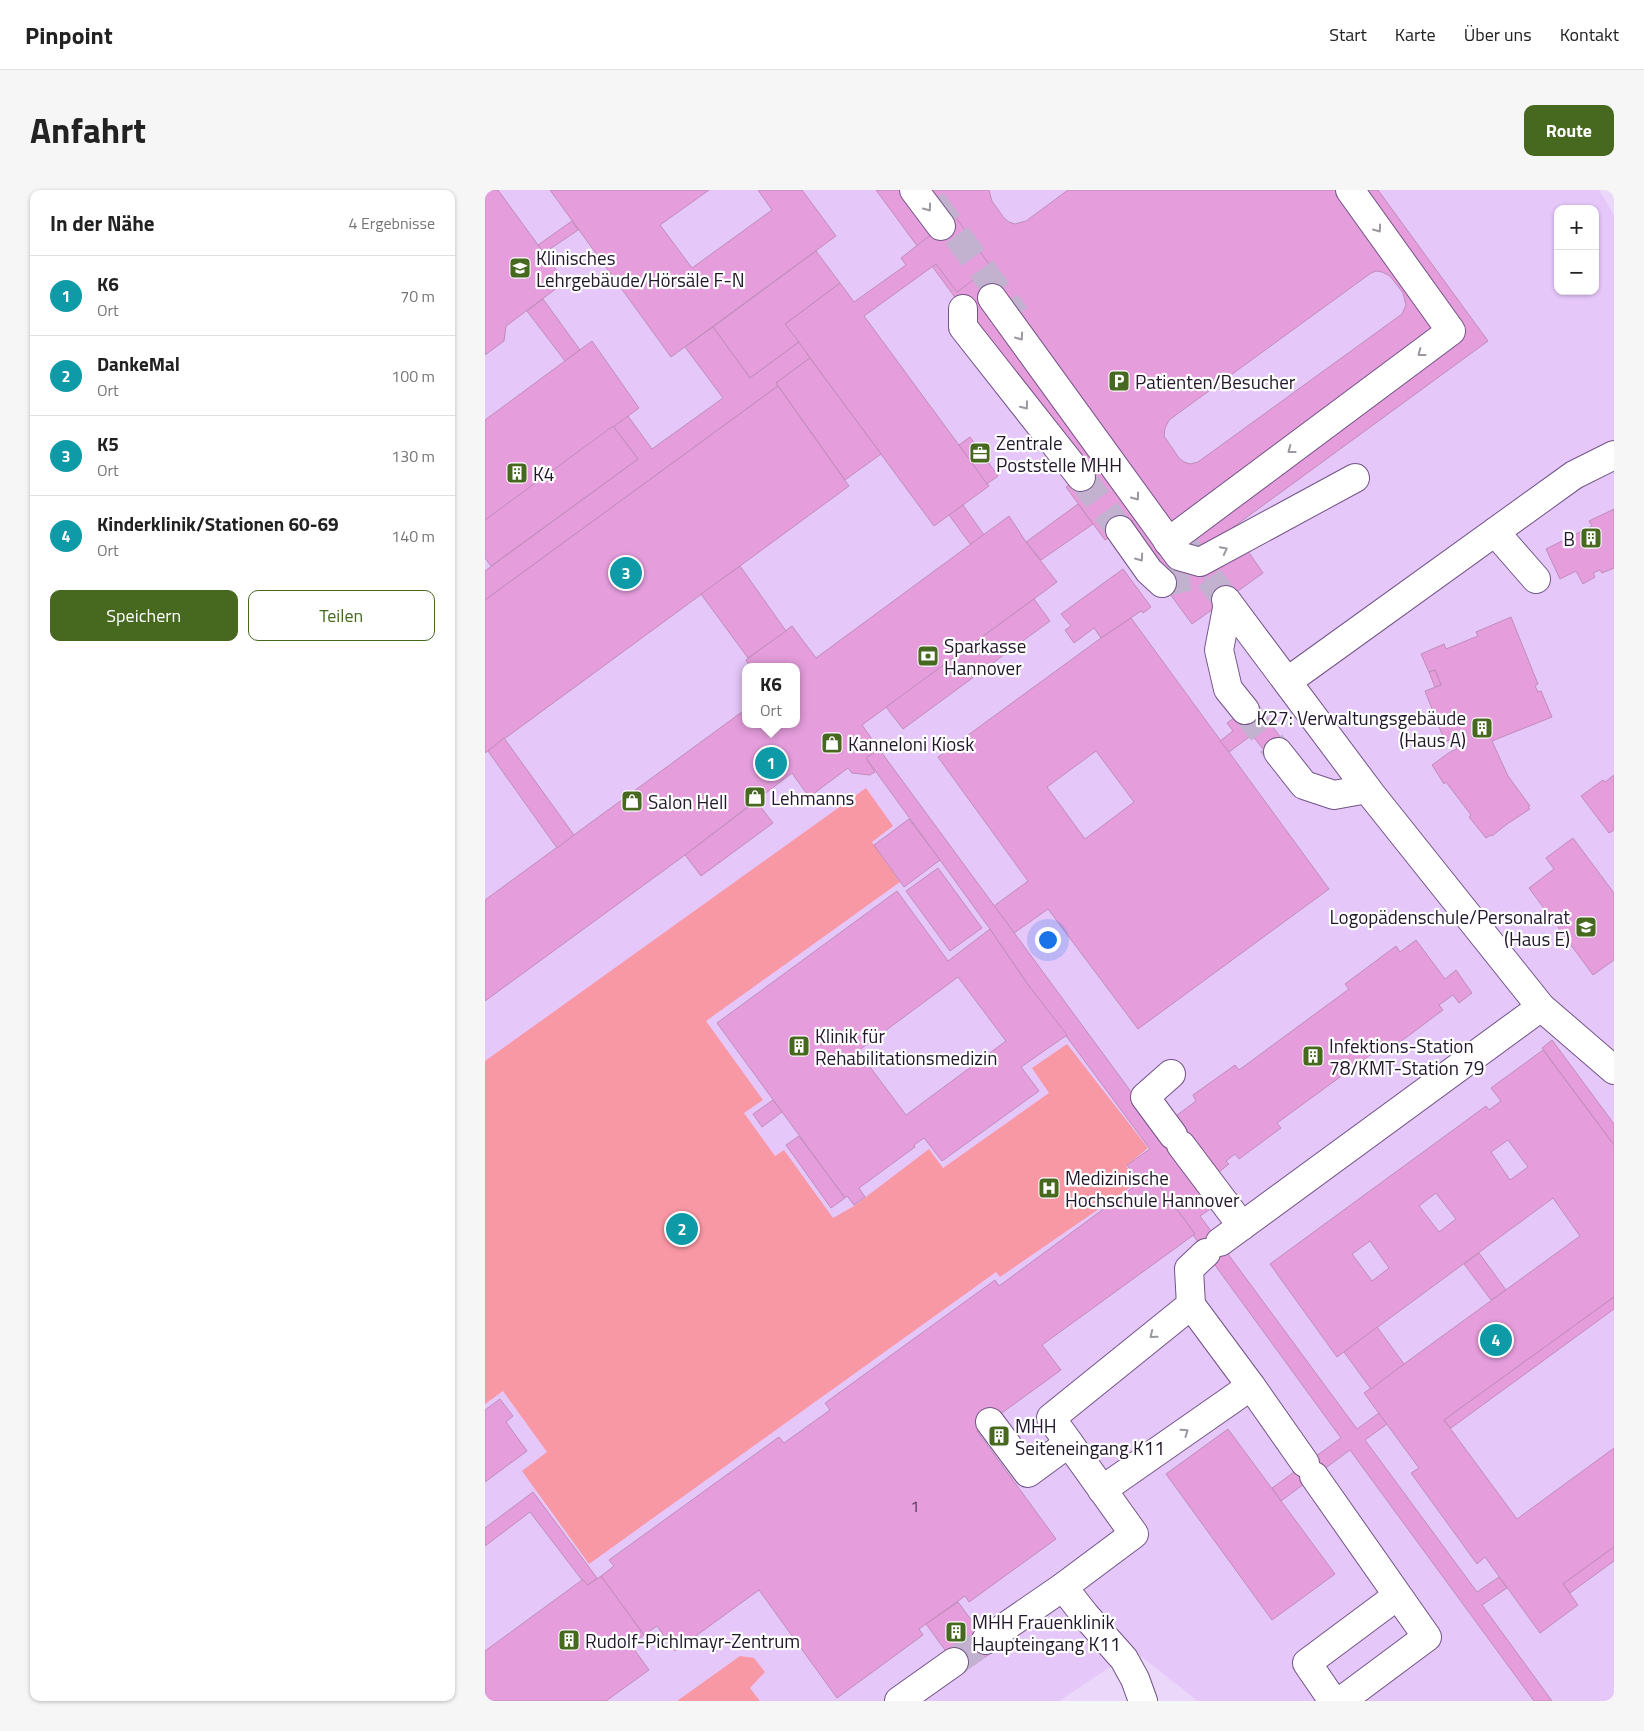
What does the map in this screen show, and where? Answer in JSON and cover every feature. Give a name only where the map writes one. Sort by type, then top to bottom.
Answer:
[{"type":"lane","points":[[914,190],[941,226]]},
{"type":"lane","points":[[1168,542],[1451,331],[1350,190]]},
{"type":"lane","points":[[992,298],[1179,556],[1200,562],[1355,478]]},
{"type":"lane","points":[[963,309],[963,327],[1081,477]]},
{"type":"lane","points":[[1288,681],[1574,475],[1614,455]]},
{"type":"lane","points":[[1120,530],[1149,570],[1162,583]]},
{"type":"lane","points":[[1495,532],[1536,579]]},
{"type":"lane","points":[[1245,710],[1228,689],[1219,650],[1227,602],[1367,789],[1541,1007],[1614,1070]]},
{"type":"lane","points":[[1278,752],[1304,785],[1333,795],[1367,789]]},
{"type":"lane","points":[[1341,1701],[1369,1693],[1427,1637],[1251,1386],[1191,1305],[1189,1269],[1242,1226],[1541,1007]]},
{"type":"lane","points":[[1171,1074],[1145,1097],[1242,1226]]},
{"type":"lane","points":[[986,1640],[1063,1587],[1134,1534],[1051,1418],[1191,1305]]},
{"type":"lane","points":[[1102,1490],[1251,1386]]},
{"type":"lane","points":[[990,1422],[1028,1473],[1069,1443]]},
{"type":"lane","points":[[1063,1587],[1123,1659],[1135,1679],[1143,1701]]},
{"type":"lane","points":[[1333,1701],[1307,1664],[1397,1596]]},
{"type":"lane","points":[[899,1701],[954,1662]]},
{"type":"shaded area","name":"Medizinische Hochschule Hannover","points":[[485,190],[1599,190],[1614,215],[1614,1701],[1198,1701],[1134,1651],[1059,1701],[485,1701]]},
{"type":"shaded area","points":[[866,788],[893,826],[872,842],[900,882],[706,1021],[763,1100],[744,1113],[775,1156],[784,1150],[833,1218],[854,1206],[929,1149],[943,1168],[1049,1093],[1032,1068],[1067,1044],[1148,1148],[1126,1166],[1138,1182],[1000,1277],[996,1272],[589,1564],[522,1471],[547,1452],[503,1391],[485,1404],[485,1061]]},
{"type":"shaded area","points":[[740,1656],[754,1658],[765,1672],[750,1688],[760,1701],[677,1701]]},
{"type":"building","name":"Klinisches Lehrgebäude/Hörsäle F-N","points":[[485,190],[498,190],[565,282],[506,326],[504,341],[485,355]]},
{"type":"building","points":[[550,190],[709,190],[660,225],[692,268],[772,210],[758,190],[802,190],[836,236],[671,357]]},
{"type":"building","name":"Patienten/Besucher","points":[[876,190],[989,190],[992,201],[1004,218],[1015,224],[1026,221],[1068,190],[1378,190],[1488,341],[1232,528],[1263,573],[1192,624],[1122,528],[1124,527]],"holes":[[[1376,271],[1390,276],[1403,293],[1406,305],[1402,314],[1198,462],[1190,464],[1179,458],[1164,436],[1169,420],[1371,273]]]},
{"type":"building","points":[[955,216],[991,267],[957,292],[936,264],[864,316],[989,486],[934,526],[785,324],[840,283],[854,302],[906,265],[901,258]]},
{"type":"building","points":[[572,221],[578,230],[544,253],[538,245]]},
{"type":"building","points":[[816,251],[840,283],[785,324],[799,342],[750,378],[713,327]]},
{"type":"building","points":[[543,299],[580,350],[565,361],[527,311]]},
{"type":"building","points":[[713,327],[750,378],[799,342],[810,358],[776,383],[778,386],[485,600],[485,571],[638,459],[613,426],[628,416],[652,449],[723,398],[685,347]]},
{"type":"building","name":"K4","points":[[592,341],[639,408],[485,520],[485,420]]},
{"type":"building","points":[[810,358],[881,454],[845,480],[776,383]]},
{"type":"building","points":[[778,386],[849,486],[485,753],[485,600]]},
{"type":"building","points":[[613,426],[638,459],[491,566],[485,558],[485,520]]},
{"type":"building","points":[[970,437],[998,476],[987,484],[959,445]]},
{"type":"building","points":[[1105,460],[1142,514],[1105,540],[1066,487]]},
{"type":"building","points":[[1078,504],[1093,524],[1041,560],[1026,542]]},
{"type":"building","points":[[963,505],[984,535],[971,545],[949,515]]},
{"type":"building","name":"B","points":[[1614,509],[1614,568],[1602,573],[1600,570],[1593,573],[1595,577],[1583,584],[1576,571],[1560,579],[1546,549],[1592,526],[1589,521]]},
{"type":"building","points":[[1009,516],[1026,542],[1057,582],[862,725],[879,749],[866,758],[875,772],[870,775],[852,773],[848,768],[809,797],[792,773],[685,855],[485,1001],[485,900],[742,712],[742,728],[800,728],[800,663],[748,663],[746,660],[792,626],[816,658]]},
{"type":"building","points":[[740,566],[786,631],[748,658],[701,594]]},
{"type":"building","points":[[1123,569],[1151,607],[1143,613],[1141,611],[1101,638],[1094,628],[1074,643],[1065,630],[1071,626],[1061,614]]},
{"type":"building","points":[[1034,599],[1050,621],[903,729],[886,707]]},
{"type":"building","name":"K27: Verwaltungsgebäude (Haus A)","points":[[1511,617],[1538,684],[1535,686],[1538,692],[1541,691],[1552,717],[1492,741],[1508,776],[1530,806],[1528,807],[1530,809],[1492,836],[1486,838],[1469,817],[1471,815],[1446,782],[1444,784],[1432,765],[1457,749],[1454,738],[1445,742],[1425,691],[1441,685],[1435,670],[1429,672],[1421,654],[1444,644],[1446,649],[1478,636],[1476,632]]},
{"type":"building","points":[[1131,618],[1329,889],[1138,1029],[1048,909],[1014,933],[994,906],[1028,881],[938,757]],"holes":[[[1096,751],[1134,802],[1085,839],[1047,787]]]},
{"type":"building","points":[[1435,670],[1441,685],[1435,687],[1429,672]]},
{"type":"building","points":[[1255,703],[1287,746],[1270,758],[1252,735],[1229,752],[1220,741],[1233,731],[1227,723]]},
{"type":"building","points":[[504,738],[574,835],[557,848],[488,751]]},
{"type":"building","points":[[879,749],[1215,1206],[1200,1216],[1357,1429],[1379,1413],[1387,1424],[1365,1440],[1477,1592],[1499,1577],[1507,1588],[1482,1605],[1552,1701],[1534,1701],[1350,1450],[1281,1501],[1272,1488],[1341,1438],[1193,1235],[1195,1234],[1151,1174],[1139,1182],[1127,1165],[1150,1149],[1026,982],[990,929],[866,758]]},
{"type":"building","points":[[1614,775],[1614,830],[1609,833],[1581,796],[1603,780],[1605,782]]},
{"type":"building","points":[[756,801],[773,823],[701,876],[685,855]]},
{"type":"building","points":[[909,819],[940,860],[904,887],[874,845]]},
{"type":"building","name":"Logopädenschule/Personalrat (Haus E)","points":[[1573,838],[1614,893],[1614,960],[1593,975],[1529,888],[1554,869],[1546,858]]},
{"type":"building","points":[[938,868],[982,928],[950,951],[906,891]]},
{"type":"building","name":"Klinik für Rehabilitationsmedizin","points":[[897,891],[948,961],[990,929],[1026,982],[1067,1035],[1021,1067],[1039,1091],[942,1161],[924,1138],[914,1145],[915,1147],[859,1188],[865,1197],[854,1205],[847,1196],[845,1198],[717,1023]],"holes":[[[958,977],[1006,1041],[906,1115],[858,1051]]]},
{"type":"building","name":"Infektions-Station 78/KMT-Station 79","points":[[1416,940],[1445,979],[1456,970],[1472,993],[1459,1003],[1453,995],[1439,1005],[1443,1010],[1392,1048],[1388,1042],[1277,1123],[1281,1128],[1239,1159],[1235,1154],[1226,1161],[1229,1164],[1214,1176],[1173,1118],[1196,1101],[1193,1095],[1235,1065],[1239,1070],[1349,989],[1345,984],[1396,946],[1400,952]]},
{"type":"building","points":[[1552,1040],[1614,1124],[1614,1145],[1542,1048]]},
{"type":"building","points":[[1543,1050],[1614,1145],[1614,1297],[1444,1420],[1517,1519],[1614,1448],[1614,1547],[1563,1584],[1578,1605],[1540,1633],[1485,1557],[1477,1564],[1411,1473],[1419,1468],[1364,1393],[1580,1236],[1553,1198],[1337,1357],[1270,1264],[1486,1106],[1489,1110],[1501,1101],[1491,1088]],"holes":[[[1508,1140],[1528,1167],[1510,1180],[1491,1152]],[[1436,1193],[1456,1219],[1439,1232],[1419,1206]],[[1370,1241],[1389,1268],[1372,1281],[1352,1254]]]},
{"type":"building","points":[[773,1100],[782,1112],[762,1127],[753,1114]]},
{"type":"building","points":[[799,1136],[845,1198],[831,1208],[786,1145]]},
{"type":"building","points":[[1151,1174],[1195,1234],[1042,1345],[1061,1370],[977,1431],[1056,1539],[969,1602],[965,1596],[919,1629],[923,1635],[837,1698],[759,1590],[675,1651],[657,1626],[644,1635],[601,1576],[614,1566],[609,1560],[779,1437],[784,1443],[830,1410],[825,1403],[995,1280],[999,1286]]},
{"type":"building","points":[[1479,1253],[1506,1290],[1491,1300],[1464,1264]]},
{"type":"building","points":[[1614,1297],[1614,1309],[1451,1428],[1444,1420]]},
{"type":"building","points":[[1377,1327],[1404,1364],[1371,1389],[1344,1352]]},
{"type":"building","points":[[500,1399],[513,1416],[506,1422],[527,1451],[485,1482],[485,1410]]},
{"type":"building","points":[[1228,1429],[1335,1574],[1272,1620],[1166,1474]]},
{"type":"building","points":[[533,1492],[597,1578],[588,1585],[582,1580],[530,1512],[485,1546],[485,1528]]},
{"type":"building","points":[[1614,1547],[1614,1561],[1570,1593],[1563,1584]]},
{"type":"building","name":"Rudolf-Pichlmayr-Zentrum","points":[[601,1576],[644,1635],[631,1645],[649,1670],[606,1701],[485,1701],[485,1651],[582,1580],[588,1585]]},
{"type":"building","name":"MHH Frauenklinik Haupteingang K11","points":[[958,1602],[994,1651],[962,1673],[926,1624]]},
{"type":"tunnel","points":[[932,201],[1016,316]]},
{"type":"tunnel","points":[[1081,477],[1120,530]]},
{"type":"tunnel","points":[[1184,544],[1226,600]]},
{"type":"tunnel","points":[[1162,583],[1206,573]]},
{"type":"tunnel","points":[[1245,710],[1278,752]]},
{"type":"tunnel","points":[[954,1662],[986,1640]]},
{"type":"place","name":"Klinisches Lehrgebäude/Hörsäle F-N","points":[[520,268]]},
{"type":"place","name":"Patienten/Besucher","points":[[1119,381]]},
{"type":"place","name":"Zentrale Poststelle MHH","points":[[980,453]]},
{"type":"place","name":"K4","points":[[517,473]]},
{"type":"place","name":"B","points":[[1591,538]]},
{"type":"place","name":"K5","points":[[626,573]]},
{"type":"place","name":"Sparkasse Hannover","points":[[928,656]]},
{"type":"place","name":"K27: Verwaltungsgebäude (Haus A)","points":[[1482,728]]},
{"type":"place","name":"Kanneloni Kiosk","points":[[832,743]]},
{"type":"place","name":"K6","points":[[771,763]]},
{"type":"place","name":"Lehmanns","points":[[755,797]]},
{"type":"place","name":"Salon Hell","points":[[632,801]]},
{"type":"place","name":"Logopädenschule/Personalrat (Haus E)","points":[[1586,927]]},
{"type":"place","name":"Klinik für Rehabilitationsmedizin","points":[[799,1046]]},
{"type":"place","name":"Infektions-Station 78/KMT-Station 79","points":[[1313,1056]]},
{"type":"place","name":"Medizinische Hochschule Hannover","points":[[1049,1188]]},
{"type":"place","name":"DankeMal","points":[[682,1229]]},
{"type":"place","name":"Kinderklinik/Stationen 60-69","points":[[1496,1340]]},
{"type":"place","name":"MHH Seiteneingang K11","points":[[999,1436]]},
{"type":"place","name":"MHH Frauenklinik Haupteingang K11","points":[[956,1632]]},
{"type":"place","name":"Rudolf-Pichlmayr-Zentrum","points":[[569,1640]]}]
